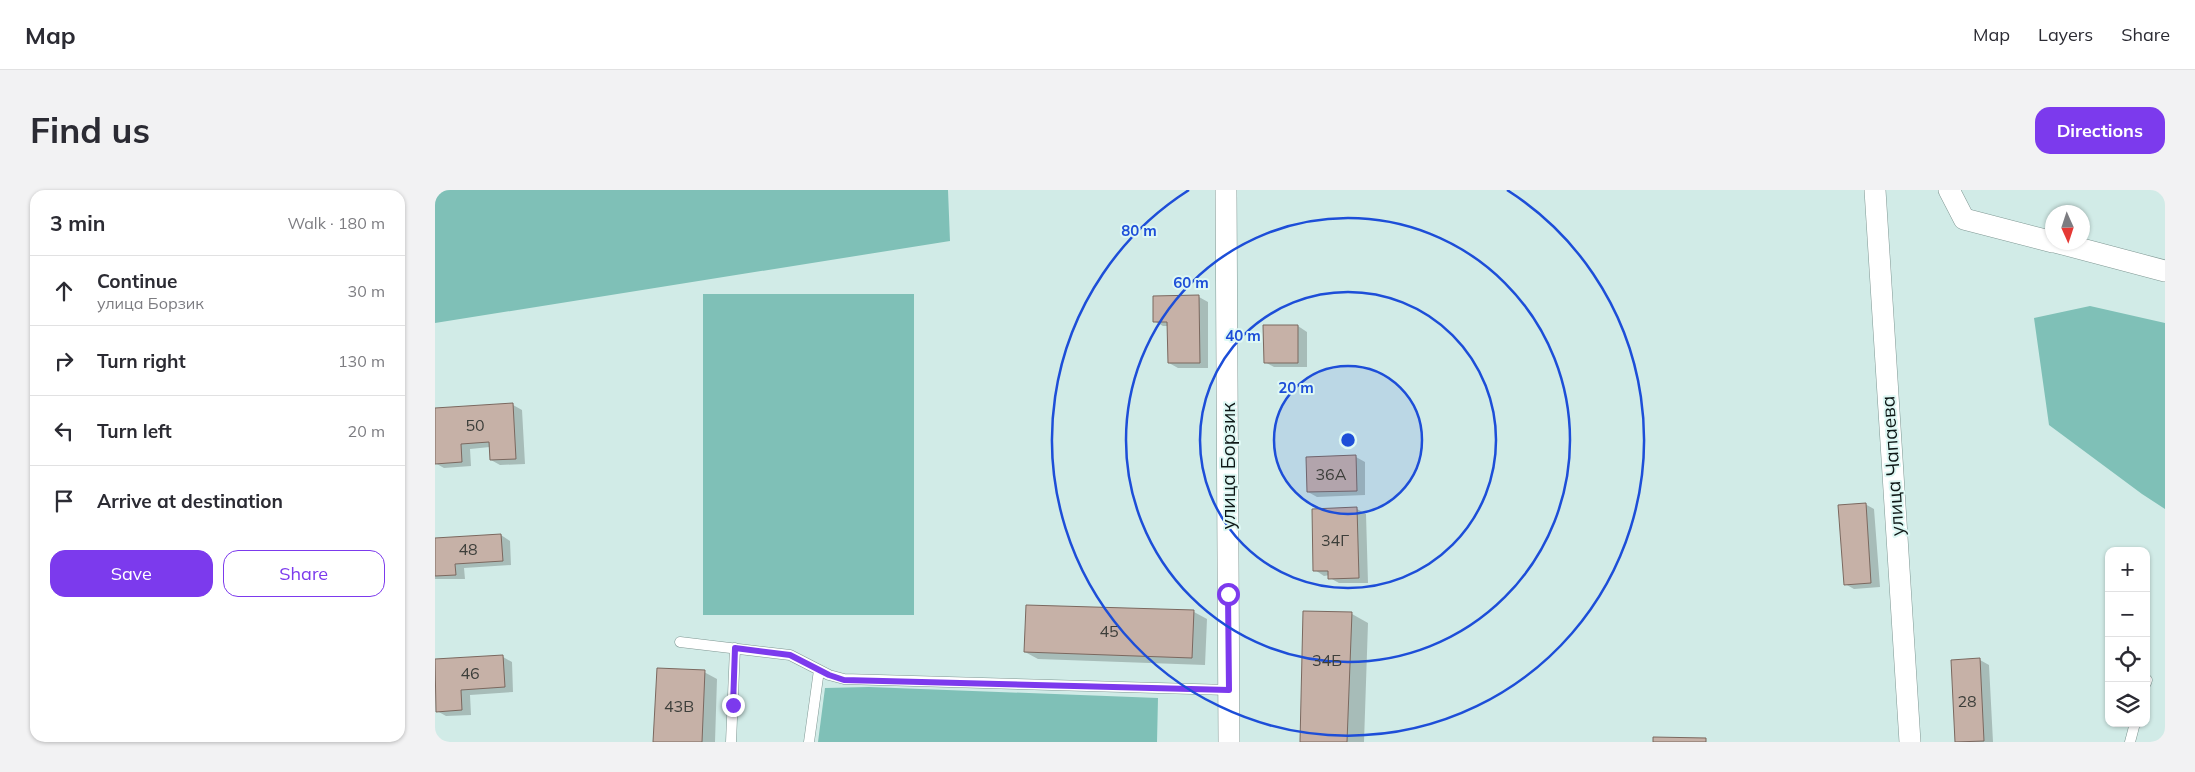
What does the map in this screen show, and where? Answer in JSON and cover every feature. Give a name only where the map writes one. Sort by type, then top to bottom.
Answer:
[{"type":"street","name":"улица Борзик","points":[[1226,190],[1229,742]]},
{"type":"street","name":"улица Чапаева","points":[[1875,190],[1910,742]]},
{"type":"street","points":[[1949,190],[1964,219],[2045,240]]},
{"type":"street","points":[[2085,250],[2165,271]]},
{"type":"lane","points":[[680,642],[790,655],[844,680],[1229,690]]},
{"type":"lane","points":[[731,742],[735,648]]},
{"type":"lane","points":[[809,742],[819,670]]},
{"type":"lane","points":[[2129,742],[2134,727]]},
{"type":"green space","points":[[435,190],[948,190],[950,241],[435,323]]},
{"type":"green space","points":[[703,294],[914,294],[914,615],[703,615]]},
{"type":"green space","points":[[2090,306],[2165,323],[2165,509],[2049,425],[2034,318]]},
{"type":"green space","points":[[869,687],[1158,698],[1157,742],[818,742],[825,688]]},
{"type":"building","points":[[1199,295],[1200,363],[1168,363],[1167,322],[1153,322],[1153,296]]},
{"type":"building","points":[[1263,325],[1298,325],[1298,363],[1264,363]]},
{"type":"building","points":[[513,403],[516,459],[490,460],[489,442],[461,444],[462,462],[435,464],[435,408]]},
{"type":"building","points":[[1356,455],[1357,491],[1307,492],[1306,457]]},
{"type":"building","points":[[1866,503],[1871,583],[1844,585],[1838,505]]},
{"type":"building","points":[[1357,507],[1359,578],[1328,579],[1328,571],[1313,571],[1312,509]]},
{"type":"building","points":[[501,534],[503,561],[455,564],[456,575],[435,576],[435,538]]},
{"type":"building","points":[[1026,605],[1194,610],[1192,658],[1024,652]]},
{"type":"building","points":[[1303,611],[1352,612],[1347,742],[1300,742]]},
{"type":"building","points":[[503,655],[505,687],[461,690],[462,710],[436,712],[435,659]]},
{"type":"building","points":[[1980,658],[1984,741],[1955,742],[1951,660]]},
{"type":"building","points":[[657,668],[705,670],[702,742],[653,742]]},
{"type":"building","points":[[1653,737],[1706,738],[1706,742],[1653,742]]},
{"type":"route","points":[[733,705],[735,648],[790,655],[829,675],[844,680],[1229,690],[1228,594]]}]
